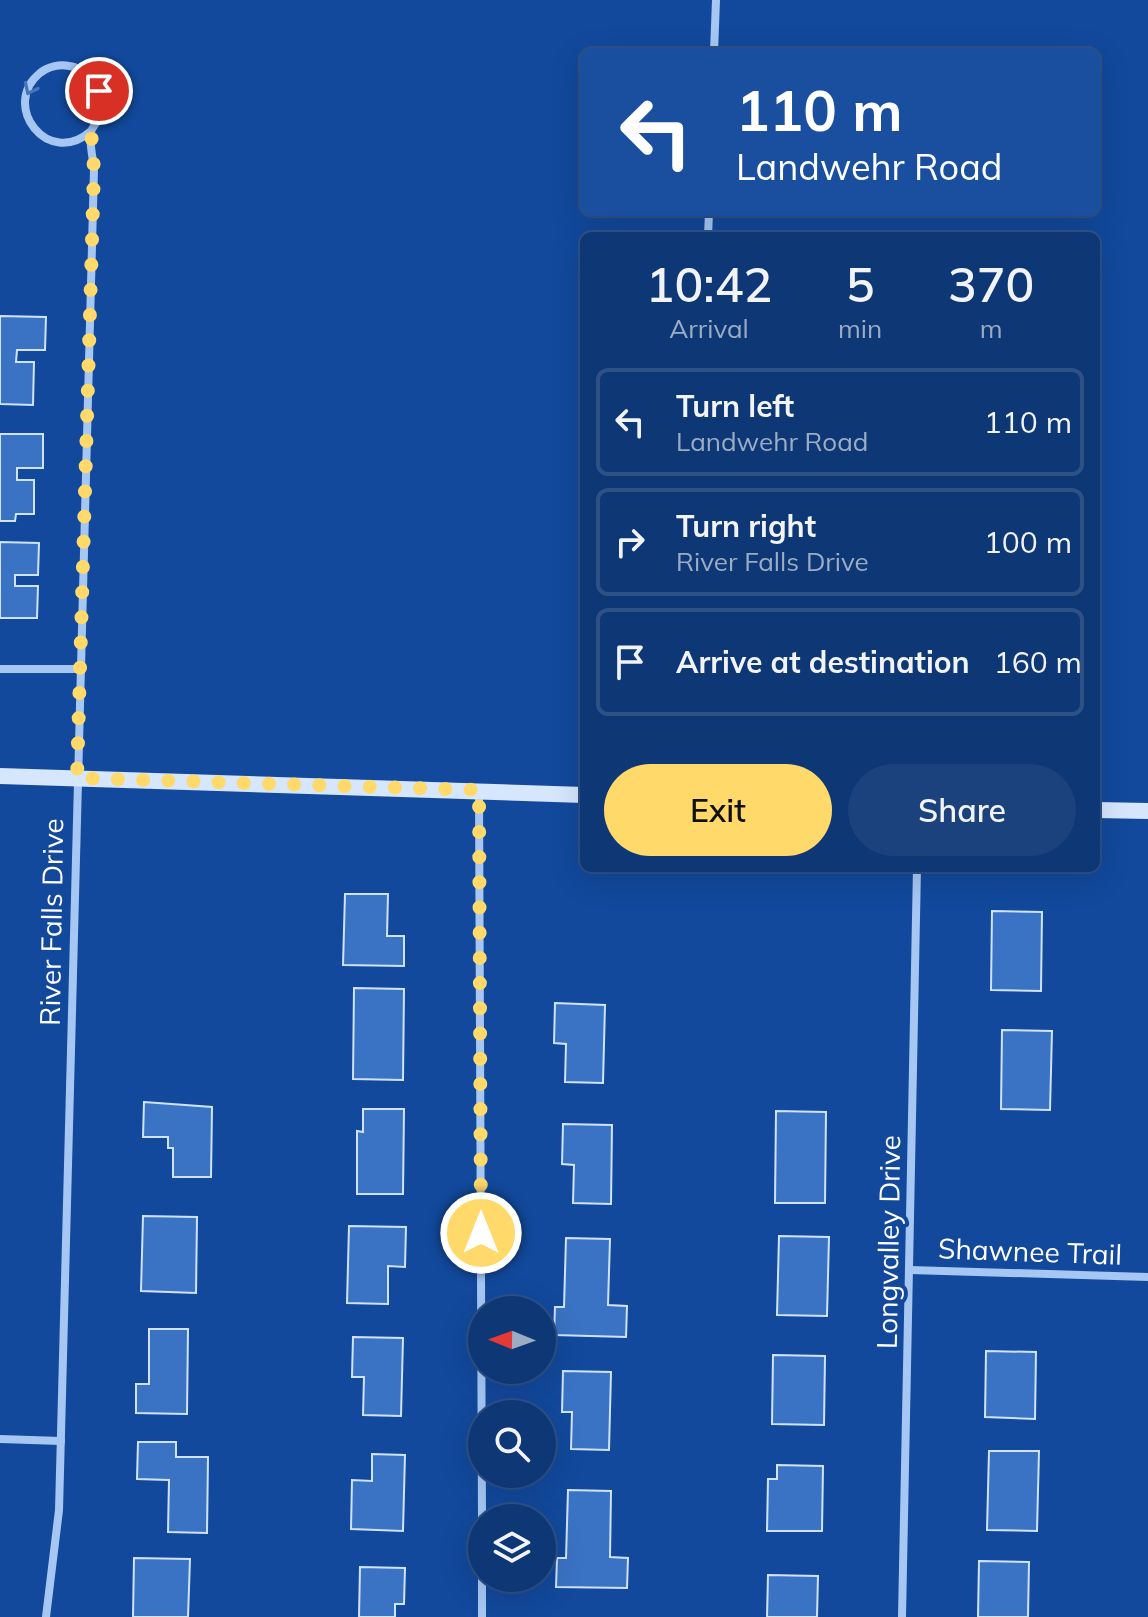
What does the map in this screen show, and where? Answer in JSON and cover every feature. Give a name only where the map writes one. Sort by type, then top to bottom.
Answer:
[{"type":"main road","points":[[0,776],[580,795]]},
{"type":"main road","points":[[1100,810],[1148,811]]},
{"type":"street","points":[[714,48],[716,0]]},
{"type":"street","name":"River Falls Drive","points":[[46,1617],[59,1510],[94,169],[91,131],[97,122],[102,101],[94,81],[78,68],[57,66],[47,69],[31,82],[24,99],[26,116],[42,137],[68,143],[85,137],[91,131]]},
{"type":"street","points":[[0,669],[81,669]]},
{"type":"street","points":[[479,790],[482,1504]]},
{"type":"street","name":"Longvalley Drive","points":[[902,1617],[917,872]]},
{"type":"street","name":"Shawnee Trail","points":[[910,1270],[1148,1277]]},
{"type":"street","points":[[0,1439],[61,1441]]},
{"type":"street","points":[[482,1592],[482,1617]]},
{"type":"building","points":[[0,316],[46,317],[45,350],[17,350],[16,362],[34,362],[33,405],[0,404]]},
{"type":"building","points":[[0,434],[43,434],[43,468],[17,468],[17,480],[34,480],[34,514],[16,514],[15,521],[0,521]]},
{"type":"building","points":[[0,542],[39,543],[38,575],[15,575],[15,586],[38,586],[37,618],[0,618]]},
{"type":"building","points":[[345,894],[388,894],[387,936],[404,936],[404,966],[343,965]]},
{"type":"building","points":[[992,911],[1042,912],[1041,991],[991,990]]},
{"type":"building","points":[[354,988],[404,989],[403,1080],[353,1079]]},
{"type":"building","points":[[555,1003],[605,1005],[603,1083],[565,1082],[566,1044],[554,1043]]},
{"type":"building","points":[[1002,1030],[1052,1031],[1050,1110],[1001,1109]]},
{"type":"building","points":[[144,1102],[212,1107],[211,1177],[173,1177],[173,1148],[168,1148],[168,1137],[143,1137]]},
{"type":"building","points":[[363,1109],[404,1109],[403,1194],[357,1194],[357,1131],[363,1132]]},
{"type":"building","points":[[776,1111],[826,1112],[825,1203],[775,1203]]},
{"type":"building","points":[[563,1124],[612,1125],[611,1204],[573,1203],[574,1165],[562,1164]]},
{"type":"building","points":[[143,1216],[197,1217],[196,1293],[141,1291]]},
{"type":"building","points":[[349,1226],[406,1227],[405,1267],[388,1266],[388,1304],[347,1303]]},
{"type":"building","points":[[779,1236],[829,1237],[827,1316],[777,1315]]},
{"type":"building","points":[[566,1238],[610,1239],[608,1305],[627,1306],[626,1337],[556,1335],[556,1307],[564,1307]]},
{"type":"building","points":[[149,1329],[188,1329],[187,1414],[136,1413],[136,1384],[149,1384]]},
{"type":"building","points":[[353,1337],[403,1338],[401,1416],[363,1415],[364,1377],[352,1377]]},
{"type":"building","points":[[986,1351],[1036,1352],[1035,1419],[985,1417]]},
{"type":"building","points":[[773,1355],[825,1356],[824,1425],[772,1424]]},
{"type":"building","points":[[563,1371],[611,1372],[609,1450],[571,1449],[572,1412],[562,1412]]},
{"type":"building","points":[[138,1442],[176,1442],[176,1457],[208,1457],[207,1533],[168,1532],[169,1480],[137,1479]]},
{"type":"building","points":[[989,1451],[1039,1451],[1037,1531],[987,1530]]},
{"type":"building","points":[[372,1454],[405,1455],[403,1531],[351,1529],[352,1480],[372,1481]]},
{"type":"building","points":[[777,1465],[823,1466],[822,1531],[767,1531],[768,1479],[777,1479]]},
{"type":"building","points":[[568,1490],[611,1491],[610,1557],[628,1558],[627,1588],[556,1587],[557,1558],[566,1558]]},
{"type":"building","points":[[134,1558],[190,1559],[188,1617],[133,1617]]},
{"type":"building","points":[[979,1561],[1029,1562],[1028,1617],[978,1617]]},
{"type":"building","points":[[360,1567],[405,1568],[404,1604],[395,1604],[395,1617],[359,1617]]},
{"type":"building","points":[[768,1575],[818,1576],[817,1617],[767,1617]]},
{"type":"route","points":[[99,91],[101,112],[91,131],[94,169],[77,778],[479,790],[481,1233]]}]
